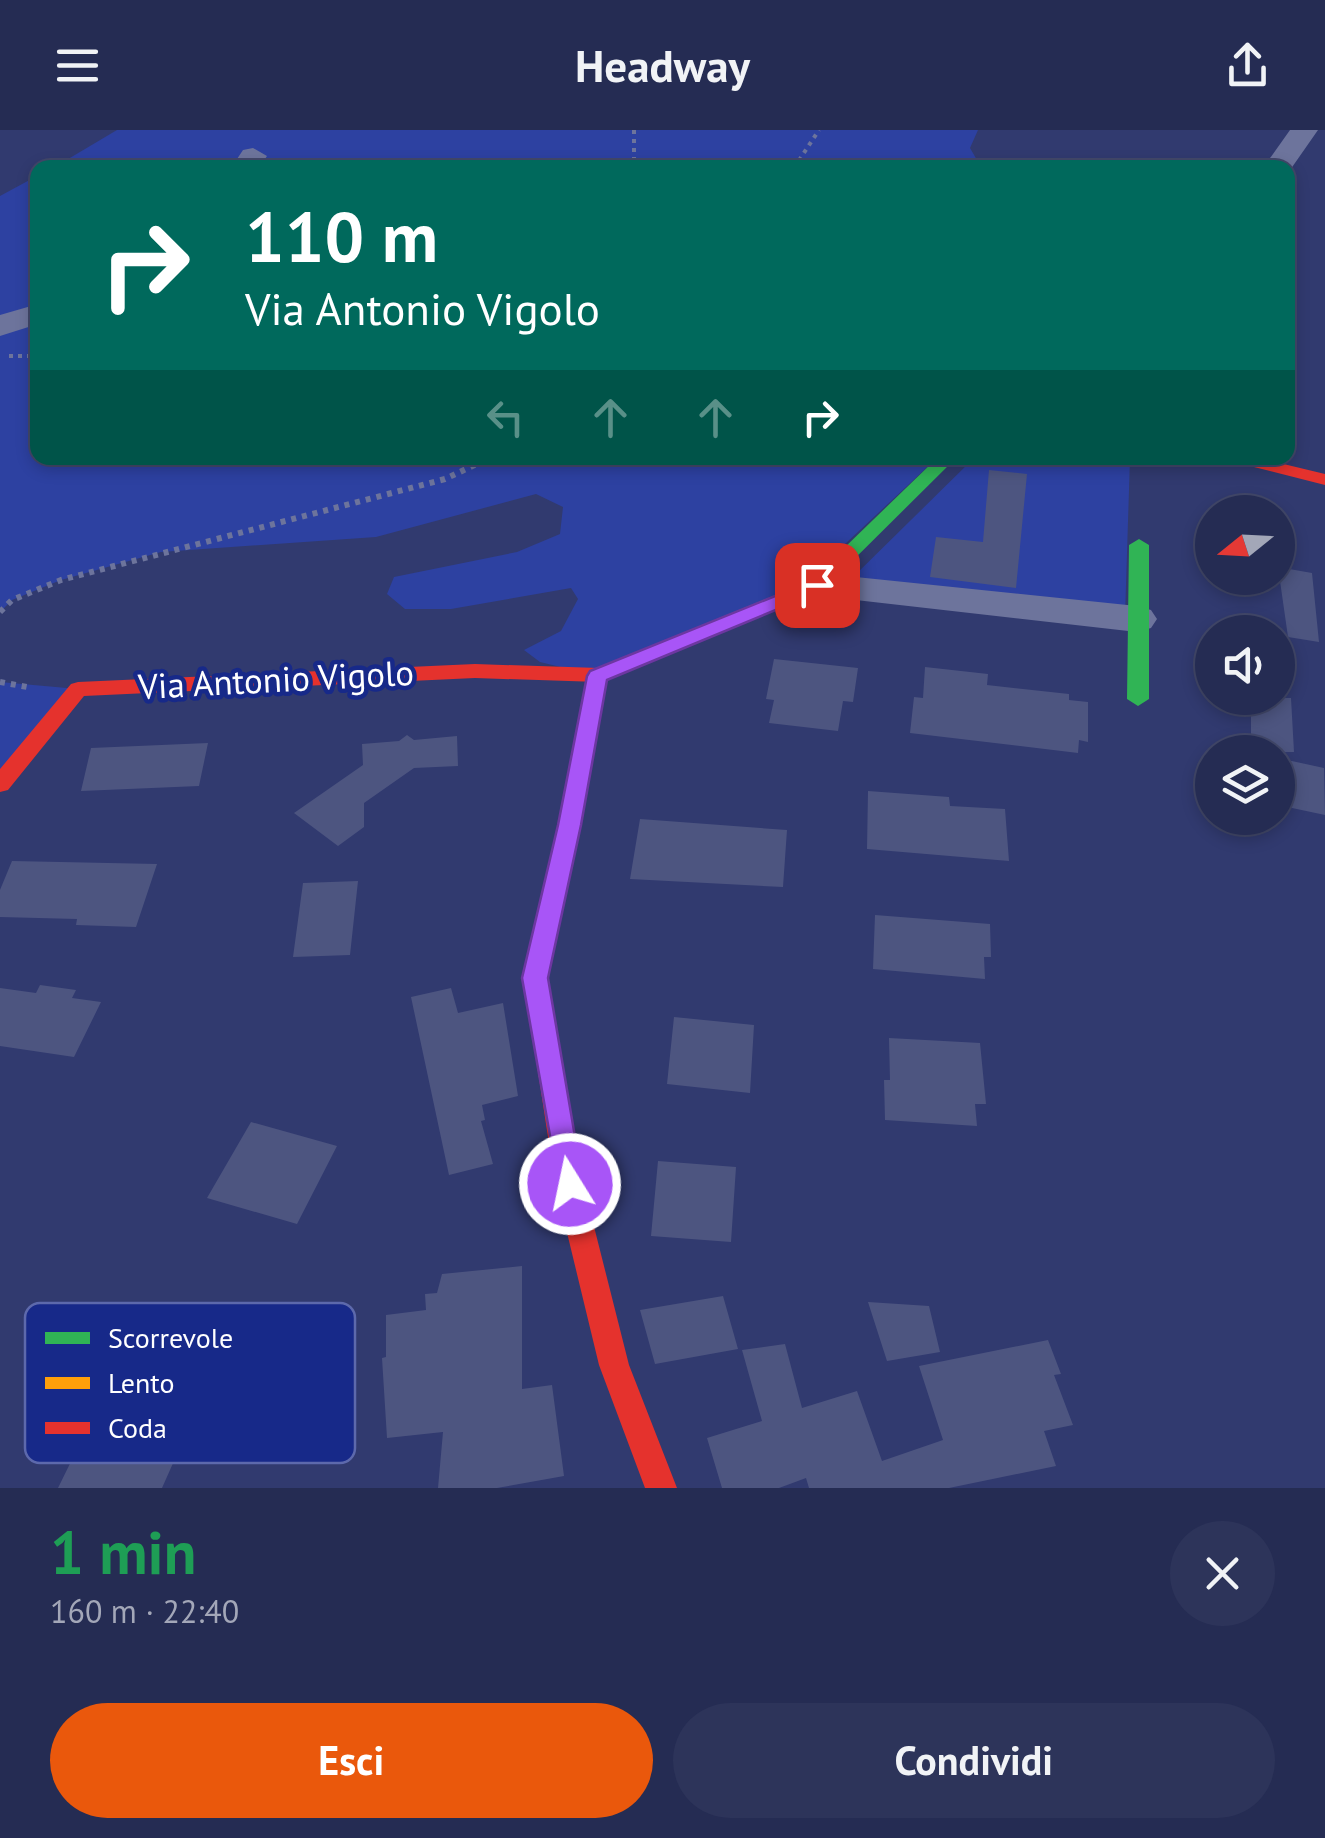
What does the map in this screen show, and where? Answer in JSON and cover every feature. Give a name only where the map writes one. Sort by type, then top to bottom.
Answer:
[{"type":"street","points":[[1283,160],[1304,130]]},
{"type":"street","points":[[0,326],[30,317]]},
{"type":"street","name":"Via Antonio Vigolo","points":[[0,784],[78,689],[475,671],[598,676],[817,585],[940,465]]},
{"type":"street","points":[[1262,465],[1325,480]]},
{"type":"street","points":[[1138,698],[1139,546]]},
{"type":"street","name":"Via Antonio Vigolo","points":[[817,585],[1137,618]]},
{"type":"street","points":[[598,676],[570,825],[535,978],[570,1184],[614,1364],[661,1488]]},
{"type":"path","points":[[634,130],[634,160]]},
{"type":"path","points":[[798,160],[818,130]]},
{"type":"path","points":[[0,356],[30,356]]},
{"type":"path","points":[[0,612],[12,600],[61,580],[445,479],[475,465]]},
{"type":"shaded area","points":[[117,130],[978,130],[970,148],[977,160],[66,160]]},
{"type":"shaded area","points":[[30,180],[30,465],[930,465],[784,601],[597,676],[540,662],[524,650],[561,631],[578,599],[571,588],[451,609],[405,609],[387,594],[394,577],[517,552],[560,534],[563,507],[536,494],[376,537],[161,552],[61,580],[12,600],[0,612],[0,196]]},
{"type":"shaded area","points":[[967,465],[1130,465],[1125,617],[848,582]]},
{"type":"shaded area","points":[[0,682],[78,689],[0,784]]},
{"type":"building","points":[[989,470],[1027,474],[1016,588],[930,577],[936,537],[983,542]]},
{"type":"building","points":[[1295,570],[1312,573],[1319,642],[1295,638],[1295,615],[1285,615],[1282,595],[1295,595]]},
{"type":"building","points":[[774,659],[858,668],[853,702],[843,701],[838,731],[769,723],[774,700],[766,699]]},
{"type":"building","points":[[925,667],[988,674],[987,685],[1069,694],[1069,700],[1088,702],[1088,742],[1079,740],[1078,753],[910,733],[914,697],[923,698]]},
{"type":"building","points":[[1251,715],[1292,715],[1293,735],[1251,735]]},
{"type":"building","points":[[407,735],[414,740],[457,736],[458,766],[414,768],[364,803],[364,827],[338,846],[294,813],[363,765],[362,744],[399,741]]},
{"type":"building","points":[[208,743],[199,786],[81,791],[91,748]]},
{"type":"building","points":[[1295,762],[1324,768],[1325,815],[1295,809]]},
{"type":"building","points":[[868,791],[949,797],[950,806],[1005,809],[1009,861],[867,849]]},
{"type":"building","points":[[640,819],[787,830],[783,887],[630,879]]},
{"type":"building","points":[[12,861],[157,864],[136,927],[76,925],[77,919],[0,917],[0,890]]},
{"type":"building","points":[[358,881],[350,955],[293,957],[303,883]]},
{"type":"building","points":[[875,915],[990,924],[991,957],[984,957],[985,979],[873,969]]},
{"type":"building","points":[[40,985],[76,990],[72,998],[101,1002],[74,1057],[0,1046],[0,988],[36,993]]},
{"type":"building","points":[[451,988],[458,1013],[503,1003],[518,1096],[482,1105],[485,1120],[481,1121],[493,1164],[449,1175],[411,997]]},
{"type":"building","points":[[674,1017],[754,1025],[750,1093],[667,1084]]},
{"type":"building","points":[[889,1038],[980,1043],[986,1104],[975,1104],[977,1126],[885,1120],[884,1080],[890,1080]]},
{"type":"building","points":[[251,1122],[337,1146],[297,1224],[207,1198]]},
{"type":"building","points":[[658,1161],[736,1167],[731,1242],[651,1236]]},
{"type":"building","points":[[522,1266],[522,1389],[552,1385],[564,1476],[497,1488],[438,1488],[443,1432],[387,1438],[382,1358],[386,1357],[386,1315],[426,1310],[425,1294],[437,1293],[442,1274]]},
{"type":"building","points":[[723,1296],[738,1349],[655,1364],[640,1310]]},
{"type":"building","points":[[868,1302],[929,1306],[940,1352],[887,1361]]},
{"type":"building","points":[[1048,1340],[1061,1374],[1054,1375],[1073,1425],[1044,1431],[1056,1466],[949,1488],[809,1488],[806,1478],[779,1488],[722,1488],[707,1438],[762,1421],[742,1350],[785,1344],[802,1408],[857,1391],[882,1461],[943,1440],[919,1366]]},
{"type":"building","points":[[70,1463],[173,1463],[162,1488],[58,1488]]},
{"type":"traffic: fast","points":[[599,675],[817,585],[940,465]]},
{"type":"traffic: fast","points":[[1138,699],[1139,545]]},
{"type":"traffic: slow","points":[[552,1078],[535,978],[570,825],[597,676]]},
{"type":"traffic: jam","points":[[1267,465],[1325,480]]},
{"type":"traffic: jam","points":[[0,784],[78,689],[475,671],[599,675]]},
{"type":"traffic: jam","points":[[552,1078],[569,1183],[614,1365],[661,1488]]},
{"type":"route","points":[[570,1184],[535,978],[570,825],[598,676],[817,585]]}]
